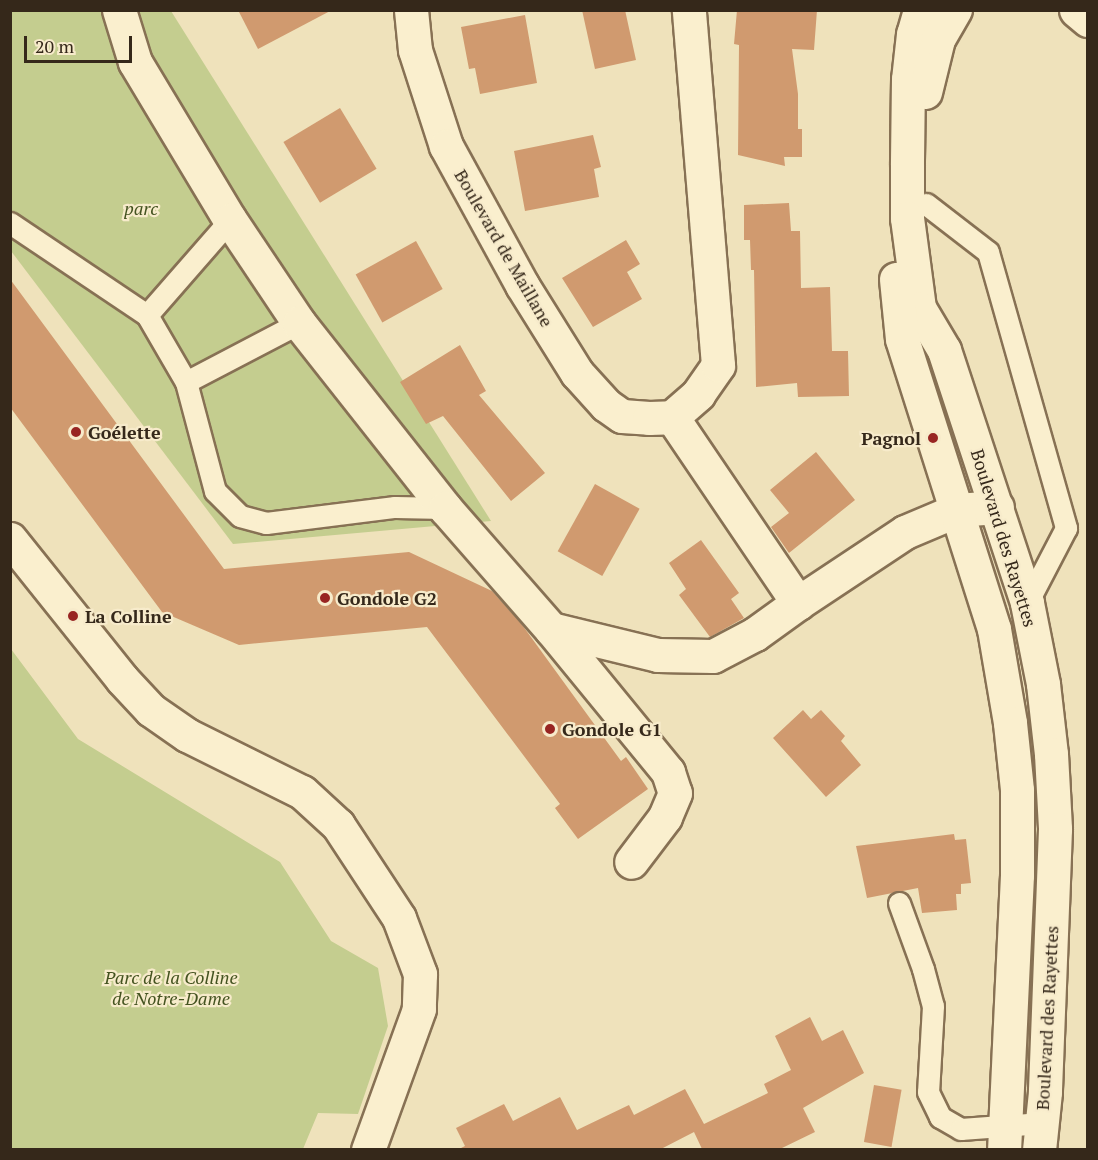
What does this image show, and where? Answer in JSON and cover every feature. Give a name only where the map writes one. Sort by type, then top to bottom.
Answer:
[{"type":"street","points":[[119,10],[135,62],[230,219],[299,323],[445,508],[551,629],[668,772],[675,793],[665,817],[631,862]]},
{"type":"street","name":"Boulevard de Maillane","points":[[411,10],[415,50],[447,146],[522,285],[577,373],[606,405],[622,416],[672,417]]},
{"type":"street","points":[[689,10],[718,364],[698,394],[672,417],[798,603]]},
{"type":"street","name":"Boulevard des Rayettes","points":[[895,10],[888,86],[894,259],[902,339],[994,629],[1010,723],[1017,790],[1017,875],[1005,1137]]},
{"type":"street","name":"Boulevard des Rayettes","points":[[920,10],[913,34],[908,79],[907,218],[919,308],[944,350],[1027,603],[1043,684],[1052,754],[1055,829],[1040,1136]]},
{"type":"street","points":[[944,350],[931,277],[926,204],[925,83],[938,39],[955,10]]},
{"type":"street","points":[[1076,10],[1088,20]]},
{"type":"street","points":[[551,629],[658,655],[713,656],[754,634],[905,532],[957,510],[997,507]]},
{"type":"street","points":[[10,539],[122,679],[150,710],[187,735],[302,792],[338,825],[399,918],[420,974],[419,1009],[368,1149]]},
{"type":"lane","points":[[926,204],[988,252],[1066,528],[1027,603]]},
{"type":"lane","points":[[147,315],[230,219]]},
{"type":"lane","points":[[10,223],[147,315],[186,382],[216,491],[240,516],[266,524],[395,507],[445,508]]},
{"type":"lane","points":[[186,382],[299,323]]},
{"type":"lane","points":[[899,903],[923,969],[933,1006],[928,1092],[940,1117],[961,1129],[1005,1137],[1040,1136]]},
{"type":"green space","name":"parc","points":[[11,11],[171,11],[491,521],[233,544],[11,251]]},
{"type":"green space","name":"Parc de la Colline de Notre-Dame","points":[[11,649],[78,739],[280,862],[331,941],[378,968],[388,1026],[358,1114],[318,1113],[303,1149],[11,1149]]},
{"type":"building","points":[[238,10],[332,10],[258,49]]},
{"type":"building","points":[[582,10],[625,10],[636,60],[595,69]]},
{"type":"building","points":[[737,10],[817,10],[814,50],[792,49],[798,94],[798,129],[802,129],[802,157],[784,157],[785,166],[738,155],[739,45],[734,44]]},
{"type":"building","points":[[525,15],[537,83],[480,94],[475,68],[469,69],[461,27]]},
{"type":"building","points":[[340,108],[377,169],[320,203],[283,142]]},
{"type":"building","points":[[593,135],[601,167],[594,169],[599,197],[525,211],[514,151]]},
{"type":"building","points":[[789,203],[791,231],[800,231],[801,288],[830,287],[832,351],[848,351],[849,396],[798,397],[797,383],[756,387],[754,270],[751,270],[750,240],[744,240],[744,205]]},
{"type":"building","points":[[626,240],[640,264],[627,272],[642,299],[593,327],[562,278]]},
{"type":"building","points":[[416,241],[443,289],[382,323],[356,274]]},
{"type":"building","points":[[10,279],[224,569],[409,552],[492,591],[520,622],[621,761],[626,757],[648,789],[578,839],[555,808],[560,804],[427,627],[239,645],[162,612],[10,407]]},
{"type":"building","points":[[460,345],[486,391],[479,395],[545,473],[511,501],[443,416],[426,424],[400,382]]},
{"type":"building","points":[[816,452],[855,500],[789,553],[771,527],[789,513],[770,490]]},
{"type":"building","points":[[595,484],[640,509],[602,576],[558,551]]},
{"type":"building","points":[[701,540],[739,593],[731,599],[744,618],[710,637],[679,595],[686,589],[669,563]]},
{"type":"building","points":[[803,710],[811,719],[821,710],[845,736],[841,741],[861,765],[826,797],[773,738]]},
{"type":"building","points":[[954,834],[955,840],[966,839],[971,883],[961,884],[961,894],[956,894],[957,910],[922,913],[918,888],[867,898],[856,846]]},
{"type":"building","points":[[810,1017],[822,1041],[843,1030],[864,1073],[803,1108],[815,1132],[780,1149],[702,1149],[694,1132],[661,1149],[459,1149],[465,1146],[456,1128],[504,1104],[513,1121],[560,1097],[577,1130],[629,1105],[634,1115],[685,1089],[704,1124],[768,1093],[764,1084],[791,1070],[775,1036]]},
{"type":"building","points":[[874,1085],[902,1090],[892,1147],[864,1142]]},
{"type":"place","name":"Goélette","points":[[76,432]]},
{"type":"place","name":"Pagnol","points":[[933,438]]},
{"type":"place","name":"Gondole G2","points":[[325,598]]},
{"type":"place","name":"La Colline","points":[[73,616]]},
{"type":"place","name":"Gondole G1","points":[[550,729]]}]
